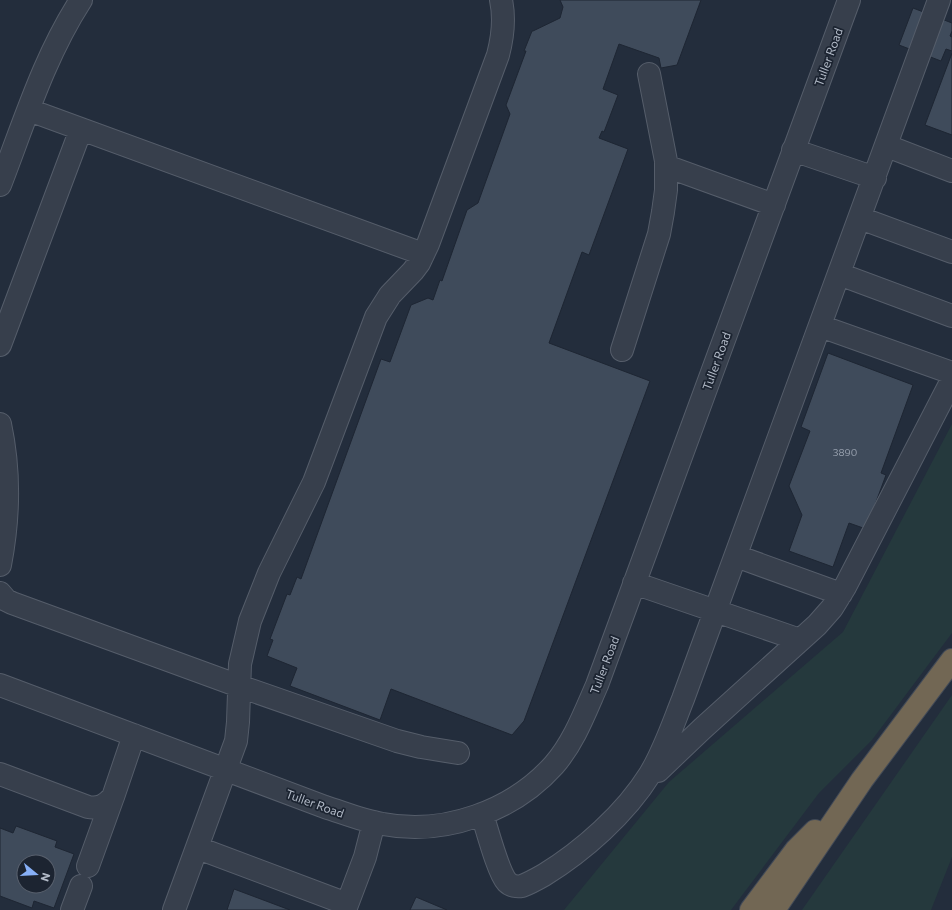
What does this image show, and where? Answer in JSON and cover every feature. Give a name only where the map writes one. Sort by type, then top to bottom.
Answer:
[{"type":"highway","points":[[774,910],[862,780],[952,660]]},
{"type":"highway","points":[[751,910],[796,850],[862,780]]},
{"type":"street","points":[[0,185],[9,135],[29,110],[64,27],[81,0]]},
{"type":"street","points":[[174,910],[226,770],[236,736],[243,649],[254,609],[269,573],[314,482],[376,317],[384,303],[413,272],[424,254],[498,55],[504,26],[501,0]]},
{"type":"street","name":"Tuller Road","points":[[0,685],[332,809],[374,822],[399,826],[435,826],[470,818],[482,814],[508,801],[540,779],[566,748],[577,730],[589,704],[849,0]]},
{"type":"street","points":[[482,814],[498,862],[506,880],[515,887],[522,886],[559,865],[585,845],[612,821],[650,774],[666,742],[716,610],[887,146],[939,0]]},
{"type":"street","points":[[622,350],[659,234],[664,207],[666,166],[649,74]]},
{"type":"street","points":[[29,110],[424,254]]},
{"type":"street","points":[[0,345],[81,129]]},
{"type":"street","points":[[887,146],[952,171]]},
{"type":"street","points":[[794,150],[875,178]]},
{"type":"street","points":[[666,166],[774,205]]},
{"type":"street","points":[[860,218],[952,252]]},
{"type":"street","points":[[839,274],[952,316]]},
{"type":"street","points":[[820,326],[952,373]]},
{"type":"street","points":[[636,793],[702,729],[827,614],[841,594],[952,380]]},
{"type":"street","points":[[0,424],[6,453],[8,488],[6,523],[0,565]]},
{"type":"street","points":[[736,556],[841,594]]},
{"type":"street","points":[[634,583],[800,640]]},
{"type":"street","points":[[0,593],[6,600],[12,603],[239,686],[397,741],[421,748],[458,753]]},
{"type":"street","points":[[88,866],[134,735]]},
{"type":"street","points":[[0,774],[92,807],[102,806],[108,802],[114,793]]},
{"type":"street","points":[[198,848],[346,907],[366,857],[374,822]]},
{"type":"street","points":[[72,910],[81,886]]},
{"type":"green space","points":[[952,424],[952,633],[872,740],[819,793],[731,910],[564,910],[669,782],[843,632]]},
{"type":"green space","points":[[952,695],[952,857],[931,910],[802,910]]},
{"type":"building","points":[[560,0],[701,0],[677,65],[661,68],[659,58],[619,44],[603,89],[618,95],[604,132],[602,131],[599,138],[628,149],[589,255],[582,252],[549,343],[650,381],[524,721],[512,735],[391,689],[380,720],[290,686],[297,668],[267,656],[273,640],[270,639],[287,594],[290,595],[297,577],[301,579],[381,359],[390,362],[411,305],[428,298],[433,300],[440,280],[442,281],[467,210],[478,203],[510,114],[506,105],[532,31],[560,18],[563,7]]},
{"type":"building","points":[[913,8],[952,23],[952,31],[950,36],[952,37],[952,51],[946,49],[941,61],[899,45]]},
{"type":"building","points":[[952,53],[952,135],[925,125]]},
{"type":"building","points":[[828,353],[913,385],[881,473],[886,475],[866,529],[849,523],[833,567],[789,551],[802,515],[789,486],[810,431],[801,427]]},
{"type":"building","points":[[16,826],[57,841],[55,847],[74,854],[54,908],[34,901],[32,908],[0,896],[0,828],[13,833]]},
{"type":"building","points":[[234,889],[290,910],[227,910]]},
{"type":"building","points":[[416,897],[447,910],[410,910]]}]
